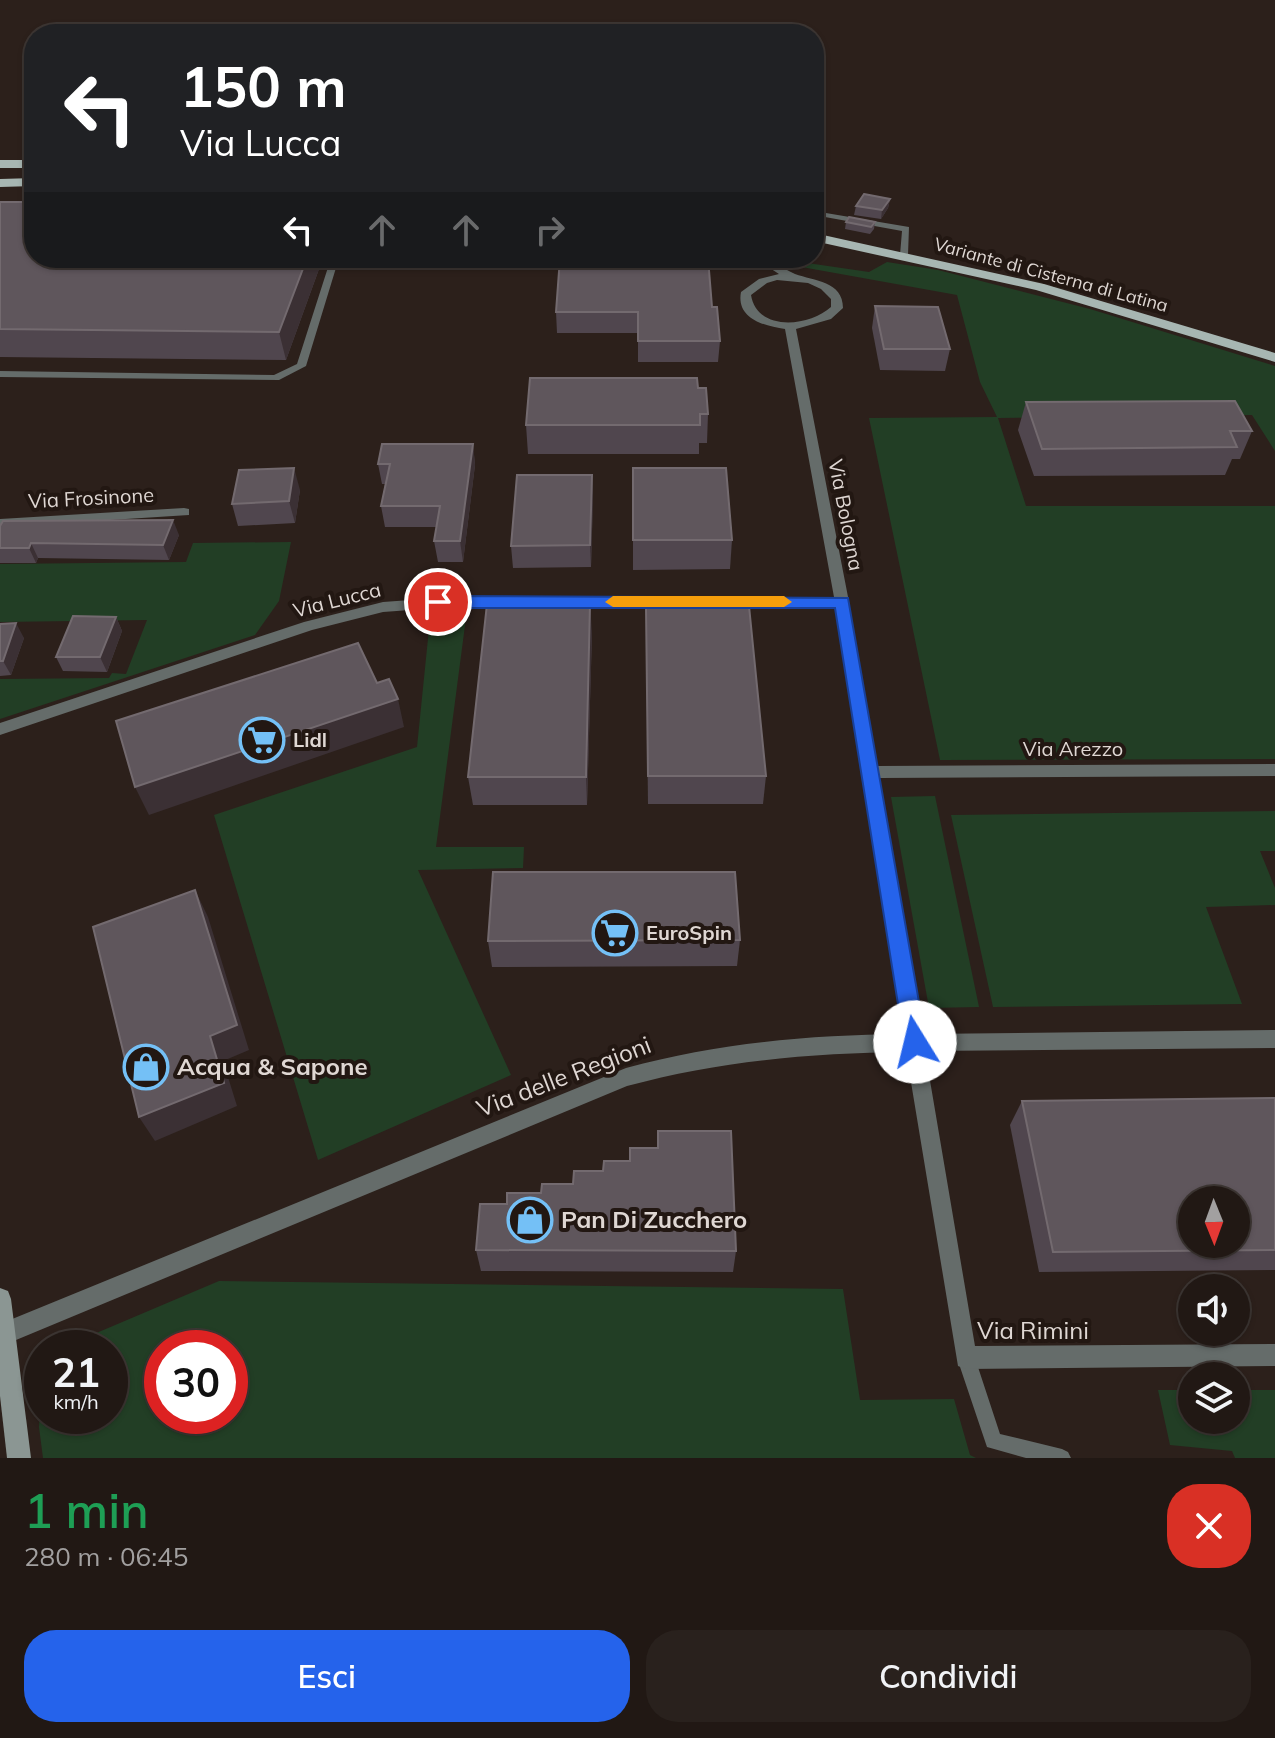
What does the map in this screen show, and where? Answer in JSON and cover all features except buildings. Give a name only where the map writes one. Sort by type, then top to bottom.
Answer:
[{"type":"main road","points":[[0,164],[24,164]]},
{"type":"main road","points":[[0,174],[24,173]]},
{"type":"main road","points":[[0,183],[24,182]]},
{"type":"main road","name":"Variante di Cisterna di Latina","points":[[824,239],[1039,287],[1275,358]]},
{"type":"main road","points":[[0,1299],[19,1458]]},
{"type":"street","points":[[777,268],[793,277],[822,284],[837,299],[837,308],[821,322],[790,326],[759,319],[744,303],[745,294],[752,286],[763,281],[793,277]]},
{"type":"street","name":"Via Bologna","points":[[790,326],[842,602],[915,1042]]},
{"type":"street","name":"Via Frosinone","points":[[0,523],[184,512]]},
{"type":"street","name":"Via Lucca","points":[[0,729],[309,626],[383,607],[452,602],[842,602]]},
{"type":"street","name":"Via Arezzo","points":[[871,772],[1275,770]]},
{"type":"street","name":"Via delle Regioni","points":[[4,1334],[637,1074],[699,1058],[769,1047],[915,1042],[1275,1039]]},
{"type":"street","name":"Via Rimini","points":[[915,1042],[966,1358],[1275,1355]]},
{"type":"lane","points":[[824,215],[906,229],[904,255]]},
{"type":"lane","points":[[0,374],[276,378],[301,366],[332,268]]},
{"type":"lane","points":[[966,1358],[993,1441],[1062,1458]]},
{"type":"green space","points":[[887,262],[938,270],[1090,309],[1275,366],[1275,451],[1252,415],[998,418],[1026,506],[1275,506],[1275,759],[940,760],[869,418],[997,417],[980,382],[957,295],[807,268],[824,268],[824,265],[869,272]]},
{"type":"green space","points":[[291,542],[279,601],[255,635],[0,719],[0,679],[109,678],[112,673],[126,674],[147,620],[0,622],[0,564],[186,562],[193,543]]},
{"type":"green space","points":[[431,609],[467,610],[436,847],[524,847],[523,868],[418,870],[511,1075],[318,1160],[214,815],[417,747]]},
{"type":"green space","points":[[935,796],[979,1007],[929,1008],[891,797]]},
{"type":"green space","points":[[1275,811],[1275,851],[1260,851],[1275,888],[1275,905],[1206,907],[1242,1004],[993,1007],[951,815]]},
{"type":"green space","points":[[219,1281],[843,1289],[860,1400],[954,1399],[970,1455],[976,1458],[43,1458],[40,1434],[128,1434],[128,1330],[103,1330]]},
{"type":"green space","points":[[1158,1390],[1178,1390],[1178,1434],[1250,1434],[1250,1390],[1275,1390],[1275,1458],[1235,1458],[1232,1451],[1170,1445]]},
{"type":"slow traffic","points":[[613,602],[784,602]]},
{"type":"place","name":"Lidl","points":[[262,740]]},
{"type":"place","name":"EuroSpin","points":[[615,933]]},
{"type":"place","name":"Acqua & Sapone","points":[[146,1067]]},
{"type":"place","name":"Pan Di Zucchero","points":[[530,1220]]},
{"type":"route","points":[[438,602],[842,602],[915,1042]]}]
